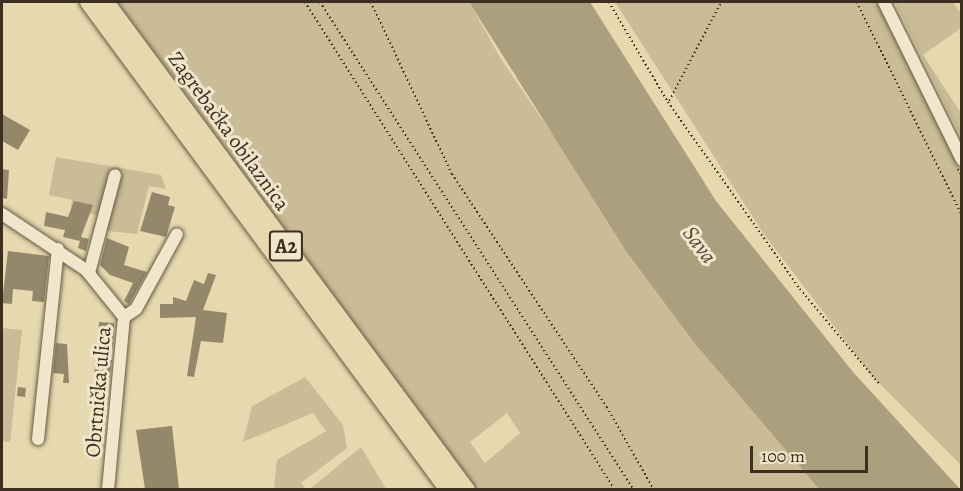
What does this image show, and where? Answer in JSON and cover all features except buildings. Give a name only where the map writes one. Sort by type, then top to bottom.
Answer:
[{"type":"highway","name":"Zagrebačka obilaznica","points":[[88,2],[448,489]]},
{"type":"highway","name":"Zagrebačka obilaznica","points":[[106,2],[467,489]]},
{"type":"street","points":[[884,2],[962,160]]},
{"type":"street","points":[[89,273],[115,175]]},
{"type":"street","name":"Obrtnička ulica","points":[[2,214],[58,249],[89,273],[124,317],[108,488]]},
{"type":"street","points":[[124,317],[136,309],[177,234]]},
{"type":"street","points":[[38,439],[58,249]]},
{"type":"path","points":[[305,2],[615,489]]},
{"type":"path","points":[[320,2],[634,489]]},
{"type":"path","points":[[371,2],[452,174],[607,407],[654,489]]},
{"type":"path","points":[[609,2],[668,102],[800,289],[881,386]]},
{"type":"path","points":[[668,102],[721,2]]},
{"type":"path","points":[[858,2],[962,215]]},
{"type":"shaded area","points":[[117,2],[469,2],[501,59],[696,345],[819,489],[477,489]],"holes":[[[507,413],[520,433],[485,463],[470,442]]]},
{"type":"shaded area","points":[[615,2],[878,2],[961,171],[961,465],[872,376],[763,233]]},
{"type":"shaded area","points":[[895,2],[953,2],[961,13],[961,28],[923,55],[961,113],[961,136]]},
{"type":"shaded area","points":[[56,157],[161,175],[166,189],[149,186],[137,234],[99,230],[101,216],[71,210],[72,200],[49,195]]},
{"type":"shaded area","points":[[2,328],[22,330],[10,442],[2,441]]},
{"type":"shaded area","points":[[305,377],[343,425],[347,448],[301,483],[306,489],[274,489],[277,460],[326,431],[313,413],[243,442],[252,406]]},
{"type":"shaded area","points":[[361,447],[386,489],[310,489]]},
{"type":"water","name":"Sava","points":[[469,2],[590,2],[716,201],[853,372],[960,489],[819,489],[696,345],[626,251]]}]
